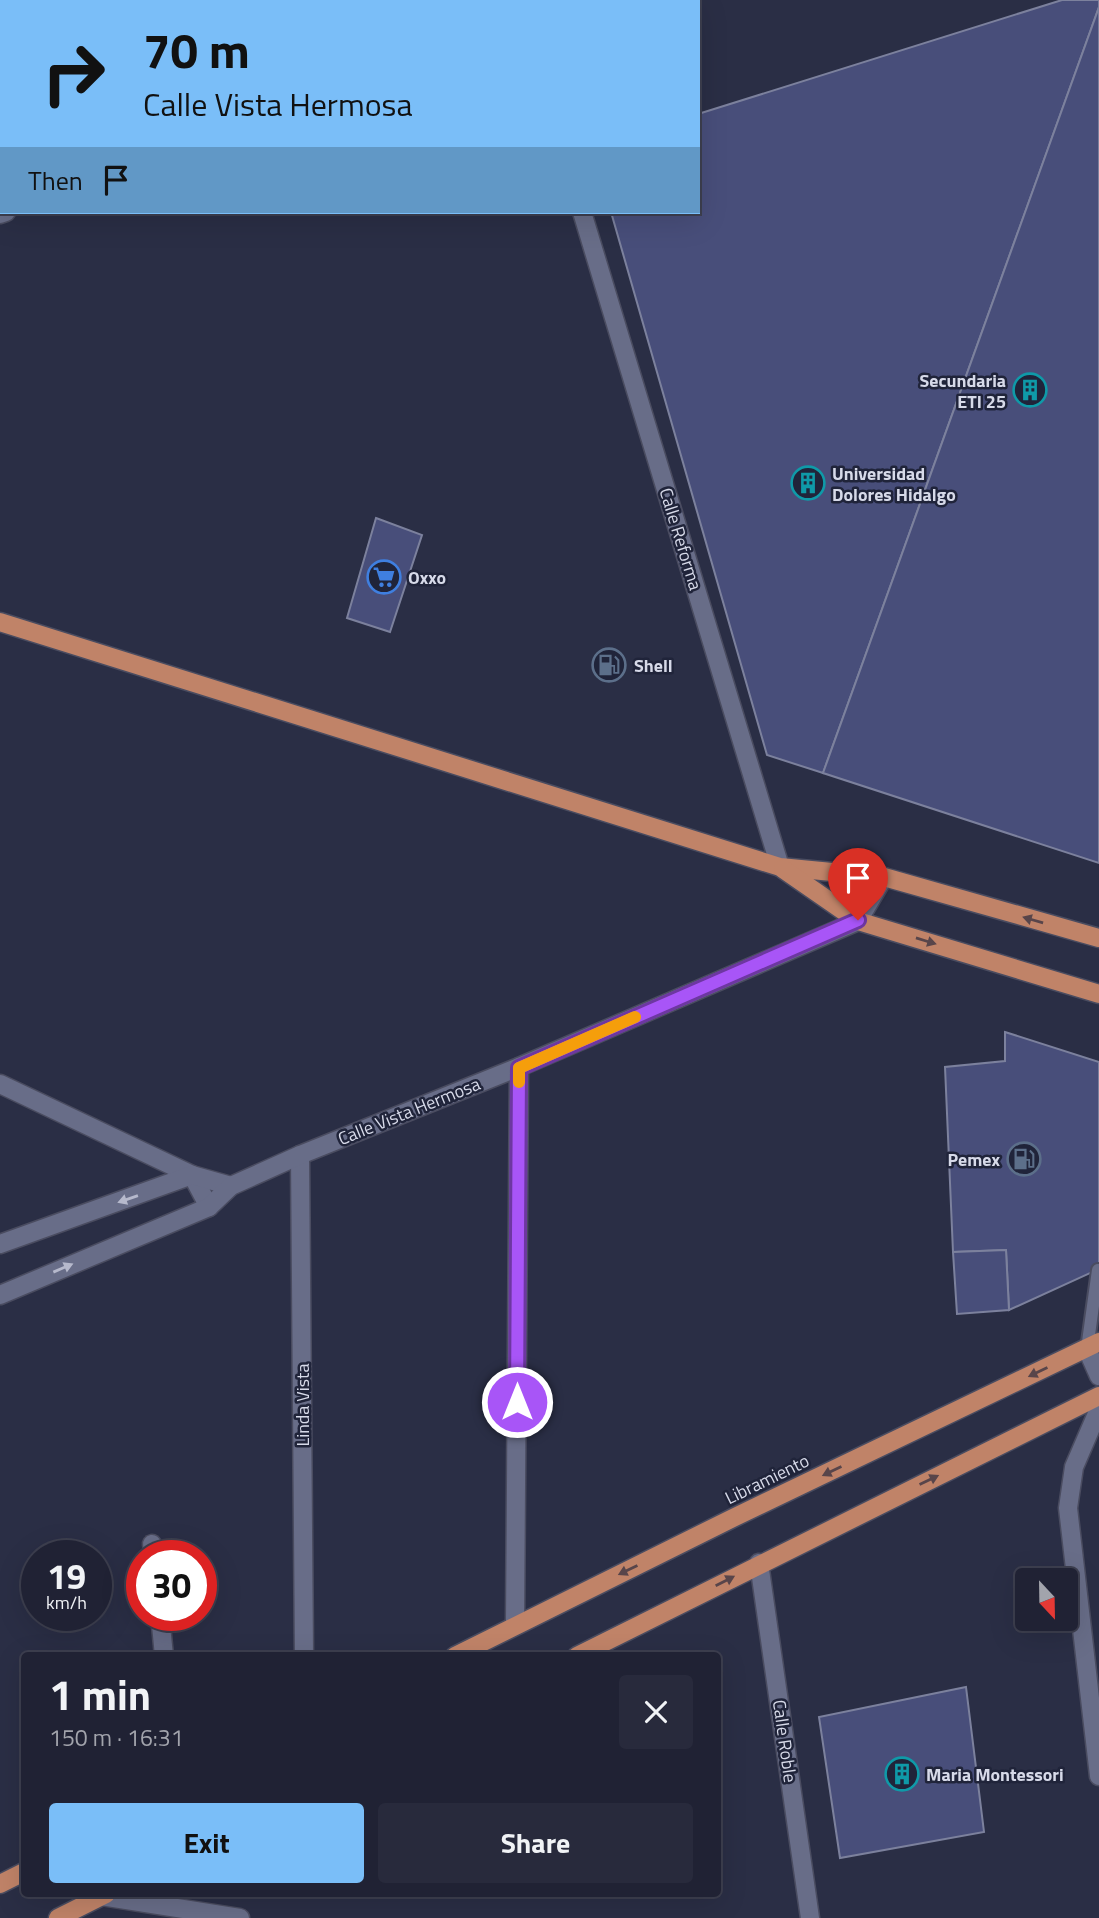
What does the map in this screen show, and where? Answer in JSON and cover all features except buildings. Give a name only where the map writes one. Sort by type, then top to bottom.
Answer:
[{"type":"main road","points":[[0,622],[780,867],[884,877],[1099,938]]},
{"type":"main road","points":[[780,867],[858,920],[1099,994]]},
{"type":"main road","name":"Libramiento","points":[[463,1652],[1093,1346]]},
{"type":"main road","points":[[585,1652],[1099,1396]]},
{"type":"main road","points":[[0,1884],[21,1874]]},
{"type":"main road","points":[[58,1918],[99,1897]]},
{"type":"street","name":"Calle Reforma","points":[[583,214],[780,867]]},
{"type":"street","points":[[858,920],[884,877]]},
{"type":"street","name":"Calle Vista Hermosa","points":[[0,1295],[209,1207],[231,1186],[300,1155],[519,1068],[858,920]]},
{"type":"street","points":[[515,1625],[519,1068]]},
{"type":"street","points":[[0,1084],[192,1175],[231,1186]]},
{"type":"street","name":"Linda Vista","points":[[300,1155],[304,1652]]},
{"type":"street","points":[[192,1175],[209,1207]]},
{"type":"street","points":[[0,1244],[192,1175]]},
{"type":"street","points":[[1093,1346],[1099,1376]]},
{"type":"street","points":[[1099,1409],[1074,1467],[1068,1508],[1099,1776]]},
{"type":"street","name":"Calle Roble","points":[[759,1563],[810,1918]]},
{"type":"street","points":[[162,1631],[164,1652]]},
{"type":"street","points":[[115,1897],[240,1918]]},
{"type":"lane","points":[[1093,1346],[1098,1270]]},
{"type":"slow traffic","points":[[519,1082],[519,1068],[635,1017]]},
{"type":"place","name":"Secundaria ETI 25","points":[[1030,390]]},
{"type":"place","name":"Universidad Dolores Hidalgo","points":[[808,483]]},
{"type":"place","name":"Oxxo","points":[[384,577]]},
{"type":"place","name":"Shell","points":[[609,665]]},
{"type":"place","name":"Pemex","points":[[1024,1159]]},
{"type":"place","name":"Maria Montessori","points":[[902,1774]]},
{"type":"route","points":[[517,1402],[519,1068],[858,920]]}]
